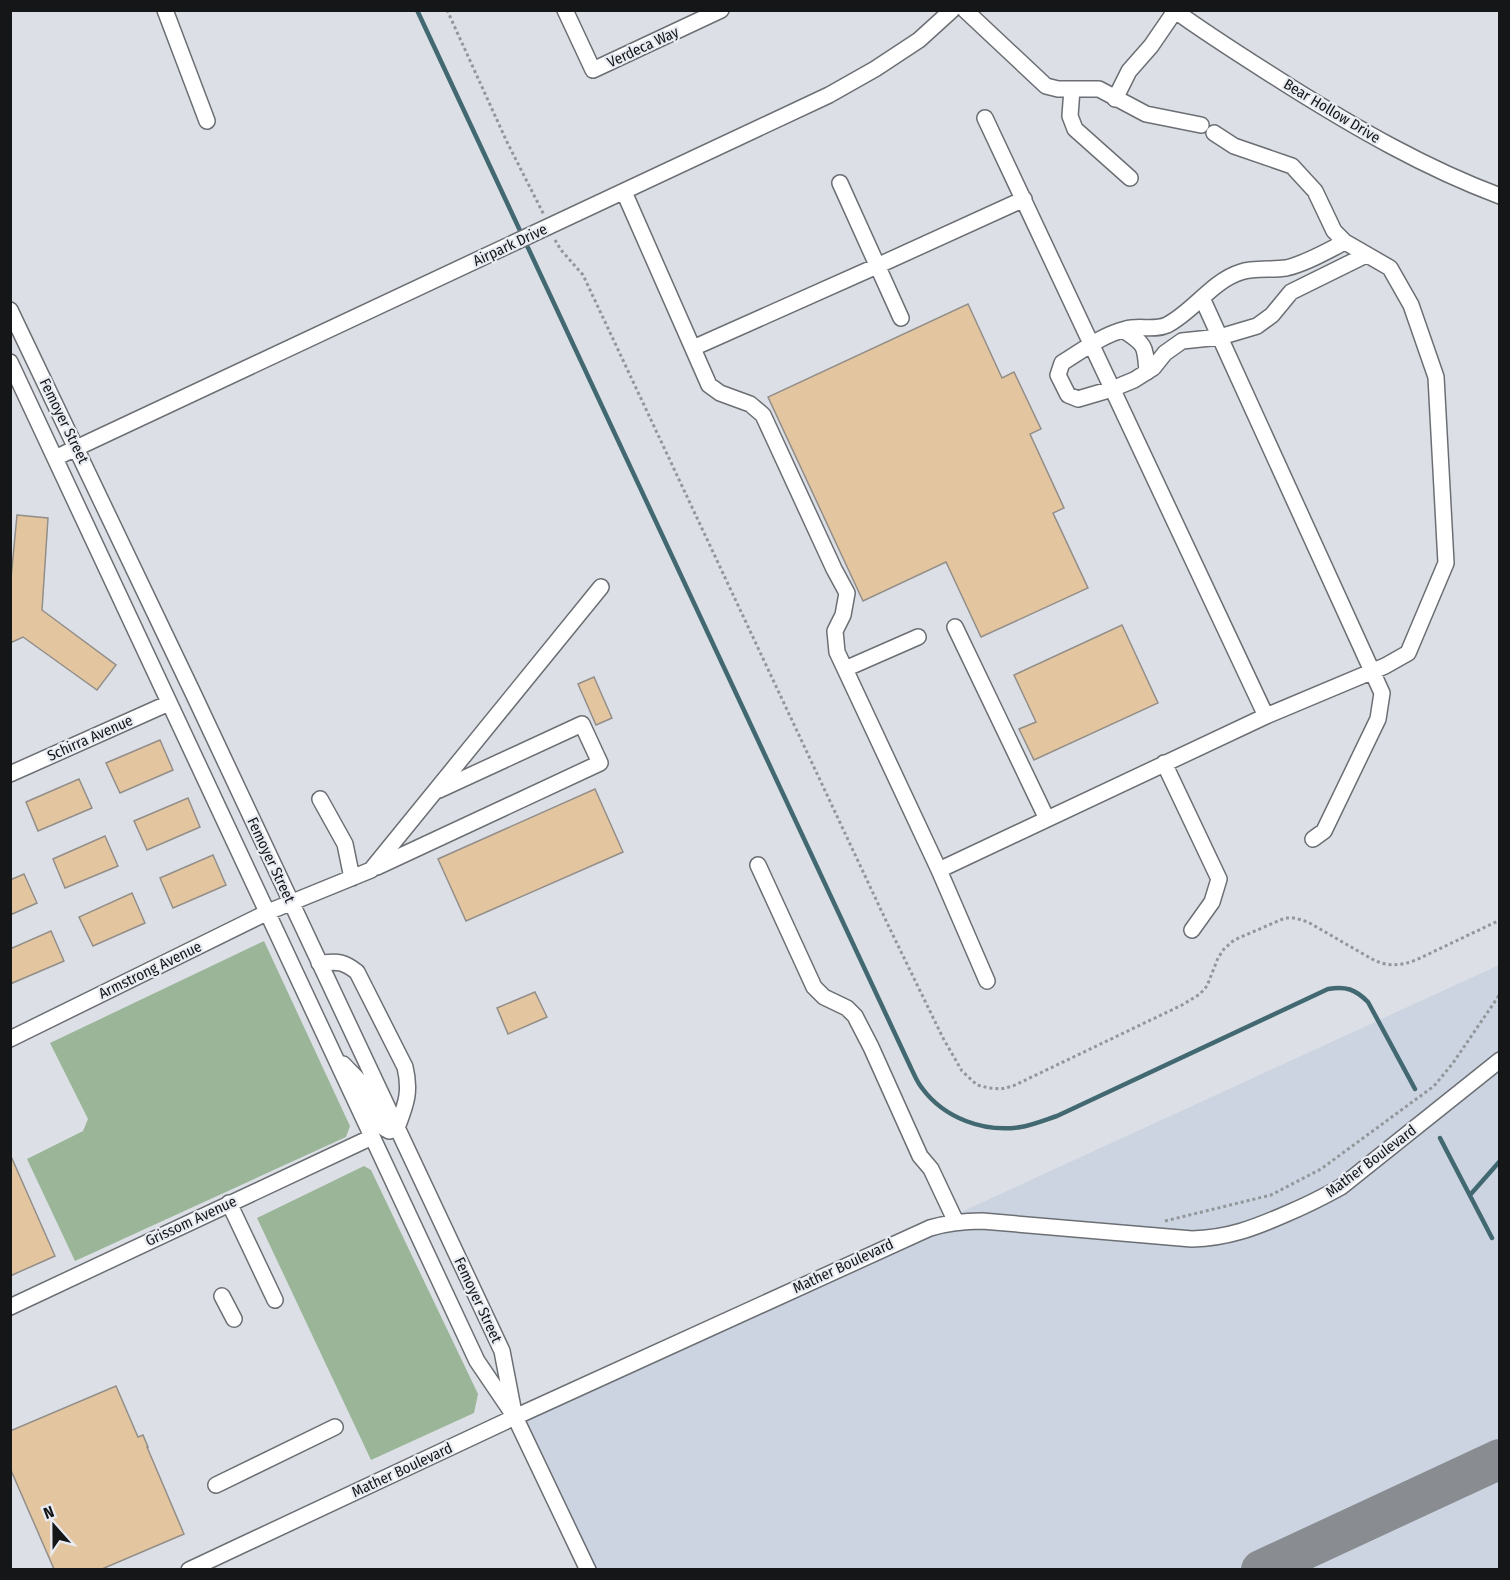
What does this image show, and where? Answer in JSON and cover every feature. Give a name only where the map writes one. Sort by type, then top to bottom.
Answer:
[{"type":"street","points":[[165,10],[207,121]]},
{"type":"street","name":"Verdeca Way","points":[[565,10],[593,70],[691,17],[721,10]]},
{"type":"street","name":"Airpark Drive","points":[[55,458],[829,95],[875,69],[919,40],[952,10]]},
{"type":"street","points":[[939,870],[1266,716],[1385,666],[1408,653],[1446,563],[1436,377],[1413,310],[1390,268],[1345,242],[1334,231],[1315,190],[1292,166],[1234,146],[1207,129],[1146,114],[1099,89],[1058,89],[1047,86],[965,10]]},
{"type":"street","points":[[1115,99],[1129,71],[1151,46],[1174,11]]},
{"type":"street","name":"Bear Hollow Drive","points":[[1174,11],[1211,37],[1380,141],[1436,170],[1500,196]]},
{"type":"street","points":[[1072,89],[1070,116],[1075,129],[1130,178]]},
{"type":"street","points":[[986,118],[1266,716]]},
{"type":"street","points":[[840,183],[901,318]]},
{"type":"street","points":[[624,192],[709,386],[720,393],[750,404],[763,415],[847,593],[843,615],[834,631],[837,652],[939,870],[987,981]]},
{"type":"street","points":[[693,348],[1024,199]]},
{"type":"street","points":[[1345,242],[1290,267],[1243,271],[1226,278],[1176,319],[1164,326],[1128,328],[1103,337],[1062,363],[1058,375],[1068,395],[1077,399],[1134,380],[1153,368],[1165,353],[1182,341],[1220,338],[1257,326],[1272,315],[1291,291],[1366,255]]},
{"type":"street","points":[[1202,298],[1382,693],[1378,719],[1324,831],[1313,839]]},
{"type":"street","name":"Femoyer Street","points":[[10,310],[502,1351],[515,1417]]},
{"type":"street","points":[[1124,330],[1141,342],[1146,354],[1147,372]]},
{"type":"street","name":"Femoyer Street","points":[[10,363],[477,1361],[515,1417],[588,1569]]},
{"type":"street","points":[[371,870],[601,587]]},
{"type":"street","points":[[955,627],[1047,819]]},
{"type":"street","points":[[845,669],[918,636]]},
{"type":"street","name":"Schirra Avenue","points":[[10,774],[169,703]]},
{"type":"street","name":"Armstrong Avenue","points":[[10,1039],[268,912],[371,870],[600,763],[582,724],[434,792]]},
{"type":"street","points":[[1164,764],[1219,879],[1212,902],[1192,930]]},
{"type":"street","points":[[320,799],[345,844],[352,878]]},
{"type":"street","points":[[758,865],[814,987],[824,997],[847,1008],[855,1016],[920,1156],[931,1169],[956,1222]]},
{"type":"street","points":[[320,963],[341,962],[357,972],[405,1067],[408,1081],[406,1104],[397,1128],[389,1131],[382,1128],[362,1085],[333,1053]]},
{"type":"street","name":"Mather Boulevard","points":[[189,1569],[930,1228],[956,1222],[982,1221],[1192,1239],[1242,1232],[1322,1198],[1341,1187],[1500,1060]]},
{"type":"street","name":"Grissom Avenue","points":[[10,1307],[372,1137]]},
{"type":"street","points":[[229,1203],[275,1300]]},
{"type":"street","points":[[222,1296],[234,1319]]},
{"type":"street","points":[[216,1485],[335,1426]]},
{"type":"path","points":[[447,10],[507,142],[542,209]]},
{"type":"path","points":[[556,242],[583,275],[943,1038],[962,1071],[977,1085],[1001,1089],[1013,1086],[1182,1005],[1200,994],[1207,986],[1218,958],[1234,940],[1285,918],[1308,922],[1381,964],[1391,965],[1416,960],[1500,920]]},
{"type":"path","points":[[1162,1222],[1271,1195],[1321,1168],[1434,1086],[1453,1063],[1500,994]]},
{"type":"shaded area","points":[[1499,965],[1499,1569],[588,1569],[517,1416]]},
{"type":"green space","points":[[264,941],[350,1126],[346,1137],[75,1261],[27,1159],[83,1131],[88,1119],[50,1043]]},
{"type":"green space","points":[[364,1166],[371,1170],[478,1394],[474,1413],[371,1460],[257,1218]]},
{"type":"building","points":[[968,304],[1002,378],[1014,372],[1041,429],[1030,434],[1064,508],[1053,513],[1088,588],[981,637],[946,562],[863,601],[768,397]]},
{"type":"building","points":[[17,515],[48,518],[42,610],[116,665],[97,690],[23,637],[10,643],[10,589]]},
{"type":"building","points":[[1122,625],[1158,703],[1034,760],[1019,729],[1036,722],[1014,675]]},
{"type":"building","points":[[594,677],[612,718],[596,725],[578,684]]},
{"type":"building","points":[[160,740],[173,770],[120,793],[106,763]]},
{"type":"building","points":[[79,779],[92,808],[38,831],[26,802]]},
{"type":"building","points":[[595,789],[623,852],[466,921],[438,859]]},
{"type":"building","points":[[188,798],[200,827],[147,850],[134,821]]},
{"type":"building","points":[[105,836],[118,866],[65,888],[53,859]]},
{"type":"building","points":[[213,855],[226,885],[173,908],[160,878]]},
{"type":"building","points":[[24,874],[37,903],[10,915],[10,880]]},
{"type":"building","points":[[132,893],[145,923],[93,946],[79,917]]},
{"type":"building","points":[[51,931],[64,961],[10,984],[10,949]]},
{"type":"building","points":[[535,992],[547,1017],[508,1034],[497,1008]]},
{"type":"building","points":[[10,1154],[55,1256],[10,1276]]},
{"type":"building","points":[[116,1386],[138,1437],[143,1435],[184,1534],[102,1569],[54,1569],[10,1468],[10,1431]]},
{"type":"waterway","points":[[417,10],[914,1075],[931,1099],[953,1115],[979,1125],[993,1128],[1030,1125],[1057,1116],[1328,989],[1340,988],[1354,991],[1368,1002],[1415,1089]]},
{"type":"waterway","points":[[1440,1138],[1492,1238]]},
{"type":"waterway","points":[[1470,1195],[1500,1161]]},
{"type":"taxiway","points":[[1261,1570],[1500,1459]]}]
